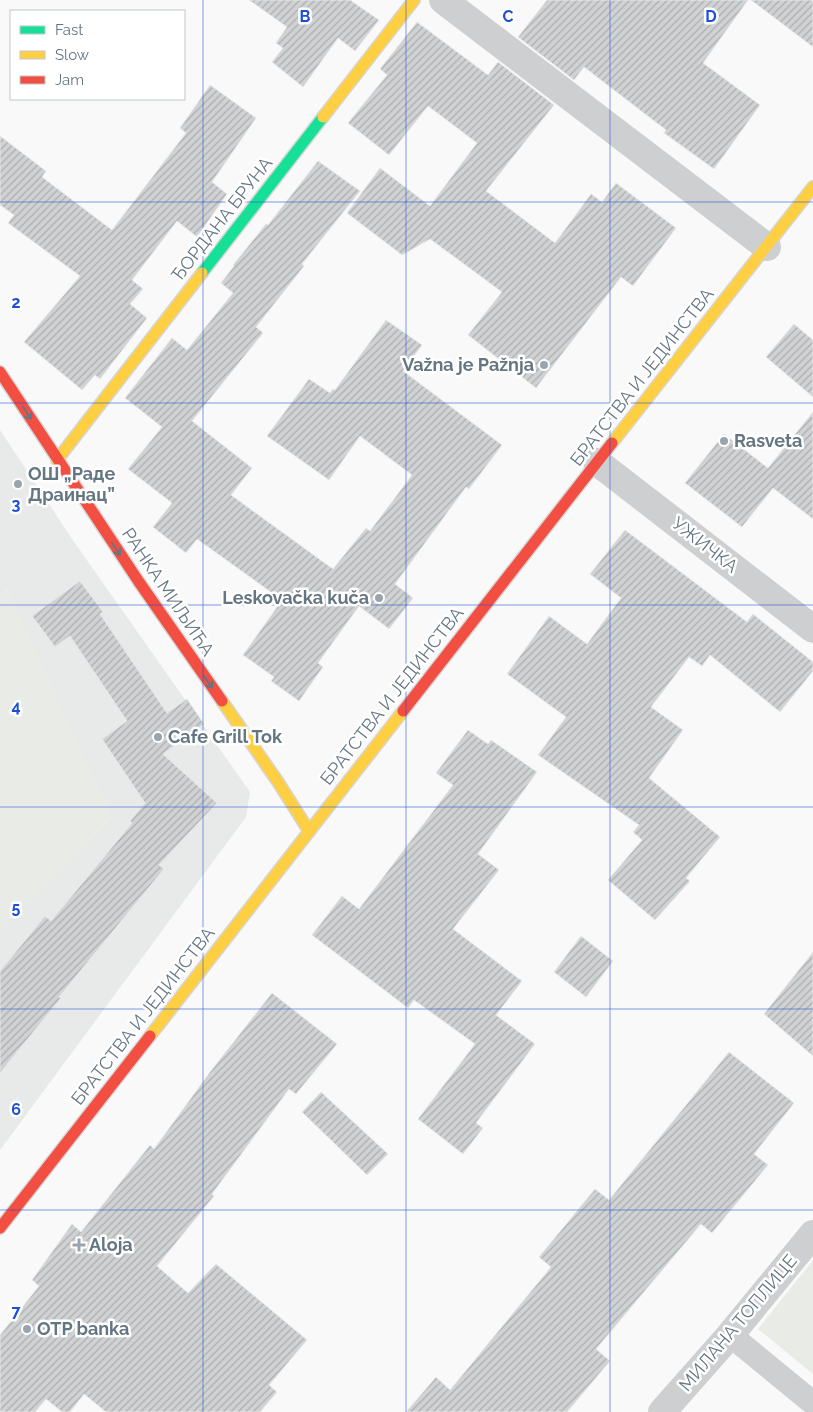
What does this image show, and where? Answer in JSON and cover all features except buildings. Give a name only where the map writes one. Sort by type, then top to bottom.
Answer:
[{"type":"street","name":"ЂОРДАНА БРУНА","points":[[57,460],[414,0]]},
{"type":"street","points":[[443,0],[767,247]]},
{"type":"street","name":"БРАТСТВА И ЈЕДИНСТВА","points":[[0,1228],[308,831],[813,187]]},
{"type":"street","name":"РАНКА МИЉИЋА","points":[[0,372],[145,590],[278,782],[308,831]]},
{"type":"street","name":"УЖИЧКА","points":[[597,462],[813,629]]},
{"type":"street","name":"МИЛАНА ТОПЛИЦЕ","points":[[662,1412],[730,1335],[813,1234]]},
{"type":"lane","points":[[730,1335],[813,1404]]},
{"type":"shaded area","points":[[0,430],[72,539],[250,792],[246,817],[0,1150],[0,929],[111,817],[7,590],[0,596]]},
{"type":"shaded area","points":[[8,590],[111,817],[0,929],[0,596]]},
{"type":"shaded area","points":[[813,1260],[813,1374],[758,1329]]},
{"type":"traffic: fast","points":[[202,273],[323,117]]},
{"type":"traffic: slow","points":[[323,117],[414,0]]},
{"type":"traffic: slow","points":[[612,443],[813,187]]},
{"type":"traffic: slow","points":[[57,460],[202,273]]},
{"type":"traffic: slow","points":[[222,701],[309,831]]},
{"type":"traffic: slow","points":[[150,1036],[403,711]]},
{"type":"traffic: jam","points":[[0,372],[139,582],[222,701]]},
{"type":"traffic: jam","points":[[403,711],[612,443]]},
{"type":"traffic: jam","points":[[0,1228],[150,1036]]},
{"type":"place","name":"Važna je Pažnja","points":[[544,365]]},
{"type":"place","name":"Rasveta","points":[[724,441]]},
{"type":"place","name":"ОШ „Раде Драинац”","points":[[18,484]]},
{"type":"place","name":"Leskovačka kuča","points":[[379,598]]},
{"type":"place","name":"Cafe Grill Tok","points":[[158,737]]},
{"type":"place","name":"Aloja","points":[[79,1245]]},
{"type":"place","name":"OTP banka","points":[[27,1329]]}]
